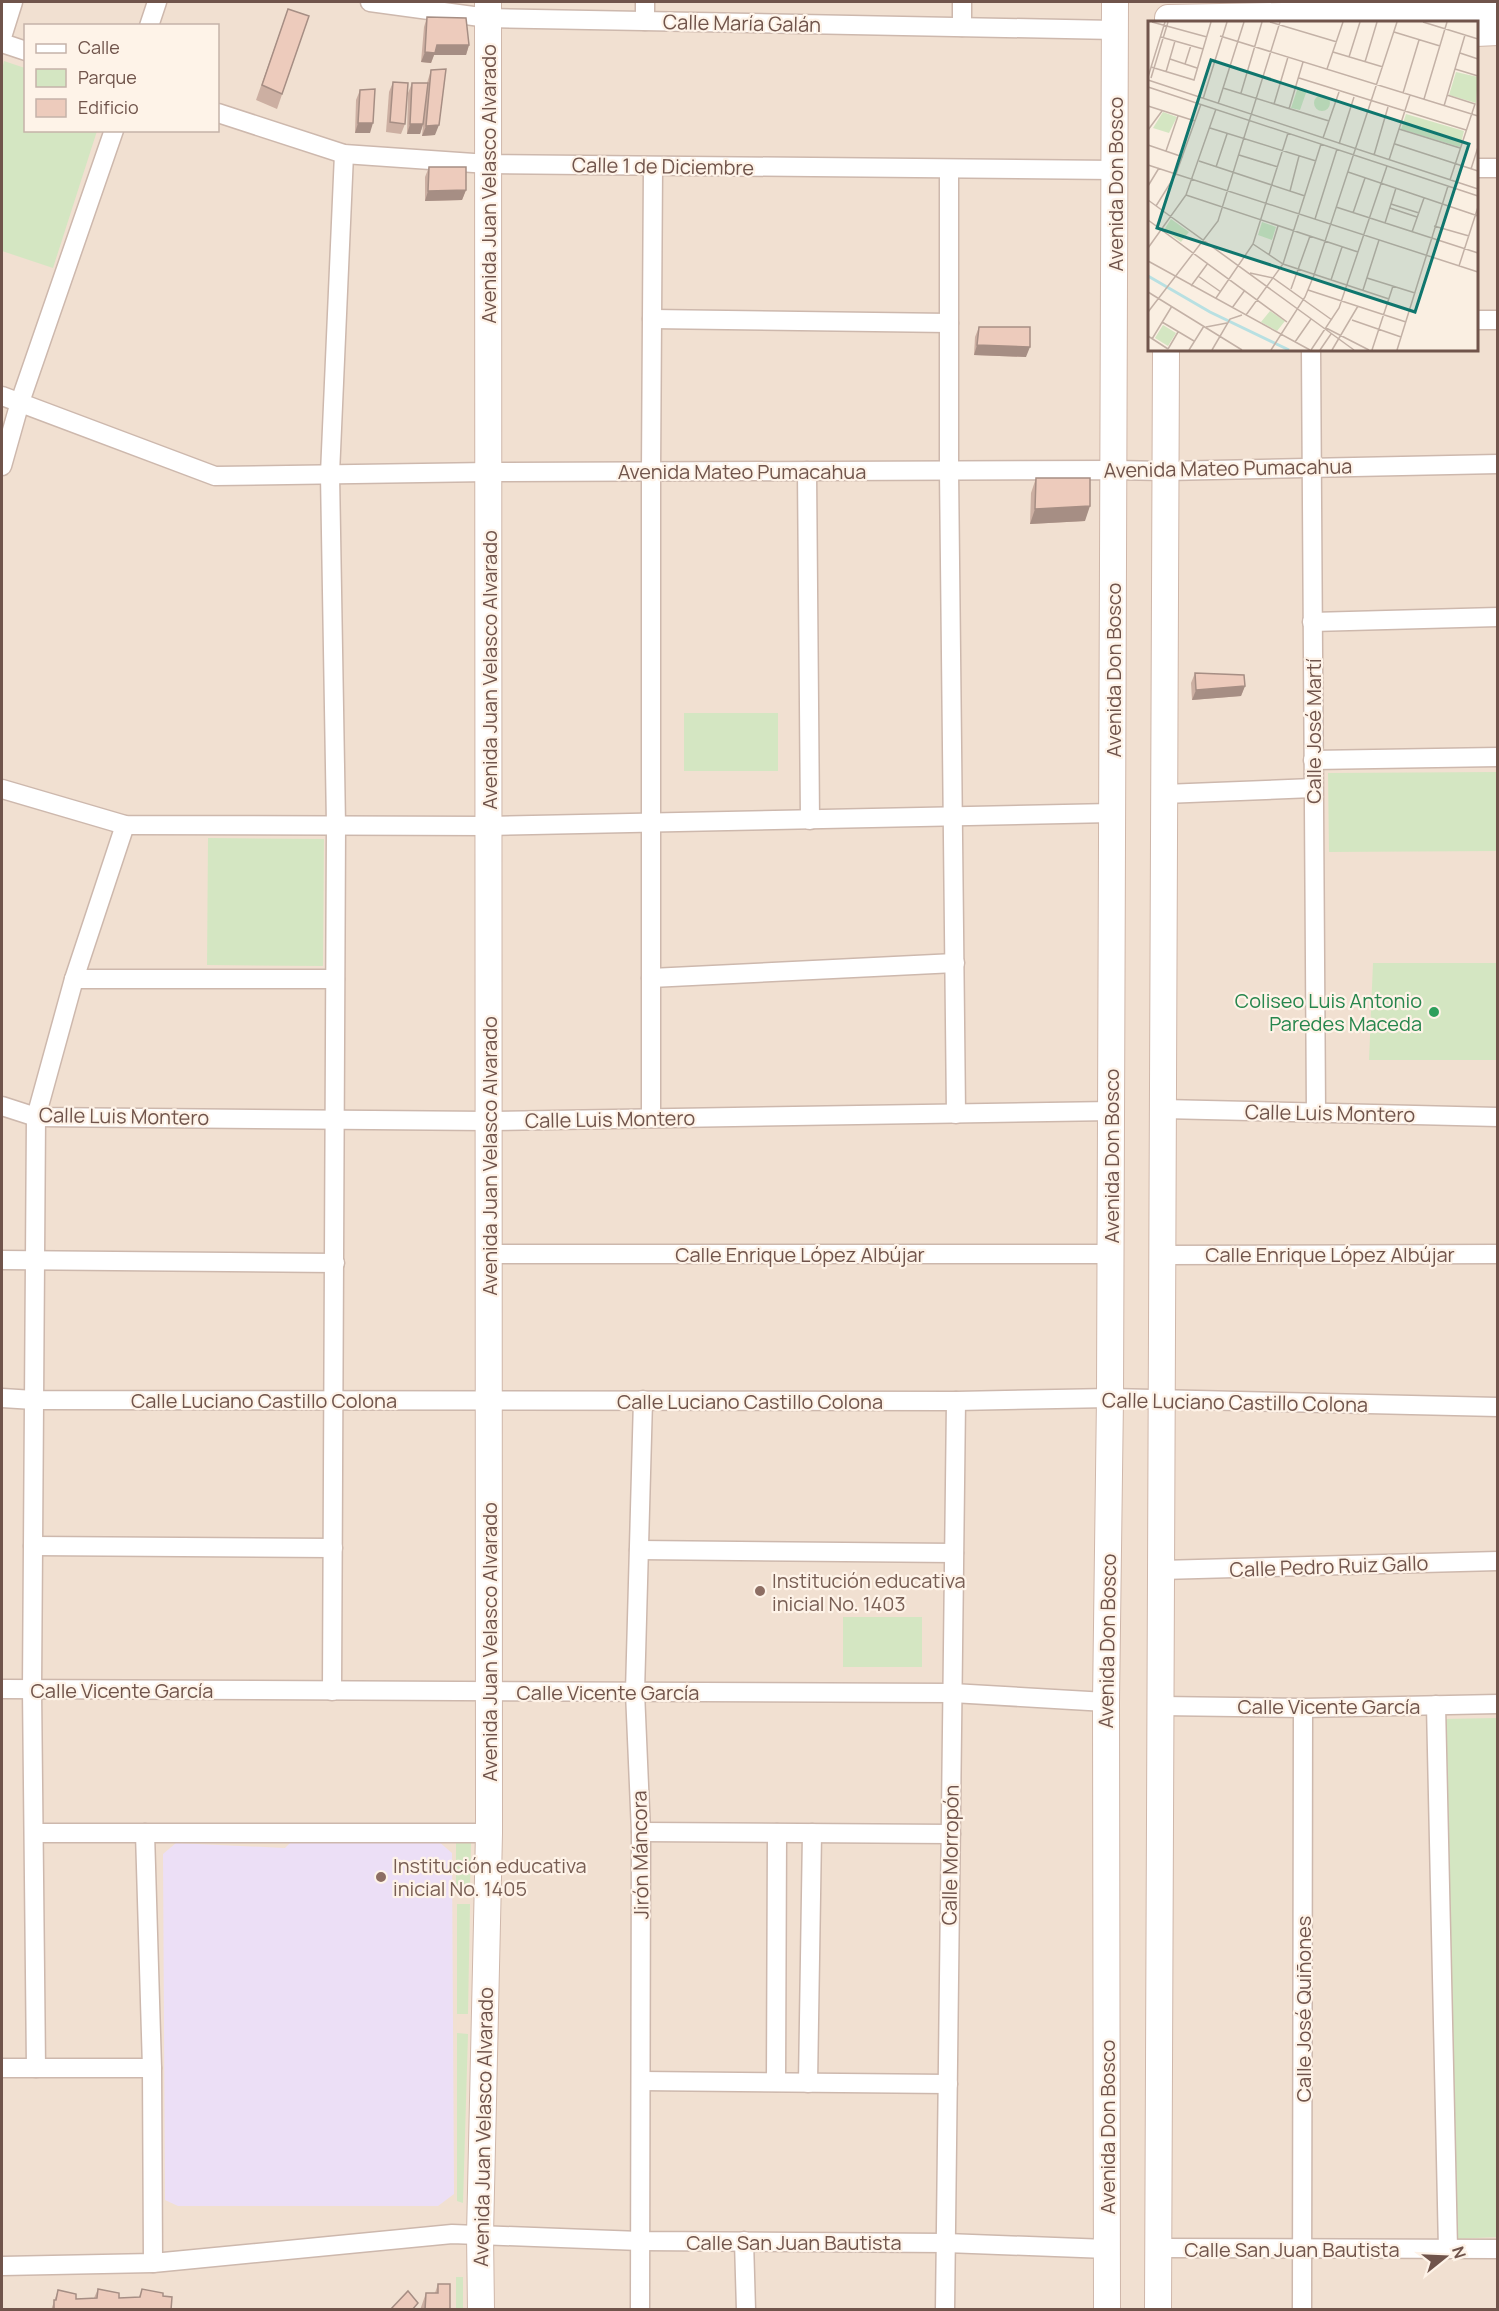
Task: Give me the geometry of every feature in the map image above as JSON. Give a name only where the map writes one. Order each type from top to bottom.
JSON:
[{"type":"street","points":[[2,37],[13,2]]},
{"type":"street","points":[[150,24],[157,2]]},
{"type":"street","name":"Calle María Galán","points":[[370,2],[645,21],[1115,30]]},
{"type":"street","points":[[645,2],[645,21]]},
{"type":"street","points":[[962,2],[962,27]]},
{"type":"street","name":"Avenida Don Bosco","points":[[1107,2310],[1106,1702],[1112,1111],[1115,2]]},
{"type":"street","name":"Avenida Juan Velasco Alvarado","points":[[481,2310],[480,2235],[489,1833],[488,10]]},
{"type":"street","points":[[1168,14],[1497,12]]},
{"type":"street","points":[[1478,33],[1497,32]]},
{"type":"street","points":[[2,43],[24,50]]},
{"type":"street","name":"Calle 1 de Diciembre","points":[[219,113],[344,154],[488,164],[1115,170]]},
{"type":"street","points":[[2,466],[20,402],[113,132]]},
{"type":"street","points":[[333,1691],[336,825],[330,474],[344,154]]},
{"type":"street","points":[[651,1118],[651,471],[654,167]]},
{"type":"street","points":[[1478,168],[1497,168]]},
{"type":"street","points":[[949,169],[949,470],[956,1114]]},
{"type":"street","points":[[652,319],[949,323]]},
{"type":"street","points":[[1478,320],[1497,320]]},
{"type":"street","points":[[1158,2310],[1166,351]]},
{"type":"street","name":"Calle José Martí","points":[[1311,351],[1316,1113]]},
{"type":"street","name":"Avenida Mateo Pumacahua","points":[[2,396],[215,476],[651,471],[1166,471],[1497,464]]},
{"type":"street","points":[[807,471],[810,820]]},
{"type":"street","points":[[1312,622],[1497,617]]},
{"type":"street","points":[[1313,760],[1497,757]]},
{"type":"street","points":[[1164,794],[1314,788]]},
{"type":"street","points":[[2,789],[125,825],[489,826],[1112,813]]},
{"type":"street","points":[[36,2068],[32,1689],[36,1116],[74,979],[125,825]]},
{"type":"street","points":[[651,978],[954,963]]},
{"type":"street","points":[[74,979],[335,979]]},
{"type":"street","name":"Calle Luis Montero","points":[[2,1106],[36,1116],[489,1121],[1112,1111]]},
{"type":"street","name":"Calle Luis Montero","points":[[1163,1110],[1497,1117]]},
{"type":"street","name":"Calle Enrique López Albújar","points":[[489,1254],[1111,1254]]},
{"type":"street","name":"Calle Enrique López Albújar","points":[[1162,1255],[1497,1254]]},
{"type":"street","points":[[2,1260],[335,1263]]},
{"type":"street","name":"Calle Luciano Castillo Colona","points":[[2,1398],[34,1400],[956,1401],[1110,1398],[1497,1407]]},
{"type":"street","name":"Jirón Máncora","points":[[640,2310],[641,1832],[636,1692],[643,1400]]},
{"type":"street","name":"Calle Morropón","points":[[945,2310],[956,1401]]},
{"type":"street","points":[[33,1546],[333,1548]]},
{"type":"street","points":[[639,1550],[954,1553]]},
{"type":"street","name":"Calle Pedro Ruiz Gallo","points":[[1161,1570],[1497,1561]]},
{"type":"street","name":"Calle Vicente García","points":[[2,1689],[952,1693],[1106,1702]]},
{"type":"street","name":"Calle Vicente García","points":[[1161,1706],[1303,1708],[1497,1704]]},
{"type":"street","points":[[1436,1706],[1448,2249]]},
{"type":"street","name":"Calle José Quiñones","points":[[1302,2310],[1303,1708]]},
{"type":"street","points":[[641,1832],[951,1834]]},
{"type":"street","points":[[34,1833],[489,1833]]},
{"type":"street","points":[[145,1833],[152,2068],[153,2263]]},
{"type":"street","points":[[776,2082],[777,1833]]},
{"type":"street","points":[[808,2083],[812,1833]]},
{"type":"street","points":[[2,2068],[152,2068]]},
{"type":"street","points":[[641,2081],[948,2084]]},
{"type":"street","name":"Calle San Juan Bautista","points":[[2,2266],[153,2263],[452,2234],[640,2241],[946,2243],[1107,2249]]},
{"type":"street","points":[[744,2241],[746,2310]]},
{"type":"street","name":"Calle San Juan Bautista","points":[[1158,2248],[1497,2249]]},
{"type":"shaded area","points":[[2,2],[1497,2],[1497,2309],[2,2310]]},
{"type":"shaded area","points":[[293,1840],[438,1841],[452,1853],[454,2194],[438,2206],[178,2206],[165,2200],[163,1854],[176,1843],[285,1848]]},
{"type":"green space","points":[[4,61],[24,68],[24,132],[97,132],[53,268],[2,251],[2,70]]},
{"type":"green space","points":[[684,713],[778,713],[778,771],[684,771]]},
{"type":"green space","points":[[1497,772],[1497,851],[1329,852],[1328,773]]},
{"type":"green space","points":[[208,838],[324,839],[323,966],[207,965]]},
{"type":"green space","name":"Coliseo Luis Antonio Paredes Maceda","points":[[1373,963],[1497,963],[1497,1060],[1369,1060]]},
{"type":"green space","points":[[843,1617],[922,1617],[922,1667],[843,1667]]},
{"type":"green space","points":[[1497,1718],[1497,2237],[1454,2239],[1442,1719]]},
{"type":"green space","points":[[456,1843],[471,1843],[470,1888],[456,1888]]},
{"type":"green space","points":[[457,1904],[470,1904],[468,2014],[457,2014]]},
{"type":"green space","points":[[457,2033],[468,2034],[463,2203],[457,2201]]},
{"type":"green space","points":[[456,2277],[463,2277],[463,2309],[456,2309]]},
{"type":"building","points":[[288,9],[309,16],[282,94],[262,85]]},
{"type":"building","points":[[427,17],[466,18],[469,45],[437,45],[435,53],[425,52]]},
{"type":"building","points":[[446,69],[439,125],[426,126],[431,70]]},
{"type":"building","points":[[393,82],[408,83],[405,124],[390,122]]},
{"type":"building","points":[[412,83],[428,83],[423,124],[410,124]]},
{"type":"building","points":[[375,89],[373,123],[358,123],[360,90]]},
{"type":"building","points":[[429,167],[466,167],[466,190],[428,191]]},
{"type":"building","points":[[979,327],[1030,327],[1030,347],[977,345]]},
{"type":"building","points":[[1036,478],[1090,478],[1090,506],[1035,509]]},
{"type":"building","points":[[1195,673],[1244,675],[1245,686],[1196,690]]},
{"type":"building","points":[[438,2284],[450,2284],[450,2310],[425,2310],[426,2293],[438,2293]]},
{"type":"building","points":[[98,2289],[119,2293],[119,2298],[140,2297],[142,2289],[163,2293],[163,2296],[172,2297],[171,2310],[54,2310],[54,2300],[56,2300],[58,2290],[76,2294],[76,2299],[97,2298]]},
{"type":"building","points":[[408,2291],[418,2303],[412,2310],[390,2310]]},
{"type":"place","name":"Coliseo Luis Antonio Paredes Maceda","points":[[1434,1012]]},
{"type":"place","name":"Institución educativa inicial No. 1403","points":[[760,1591]]},
{"type":"place","name":"Institución educativa inicial No. 1405","points":[[381,1877]]}]
